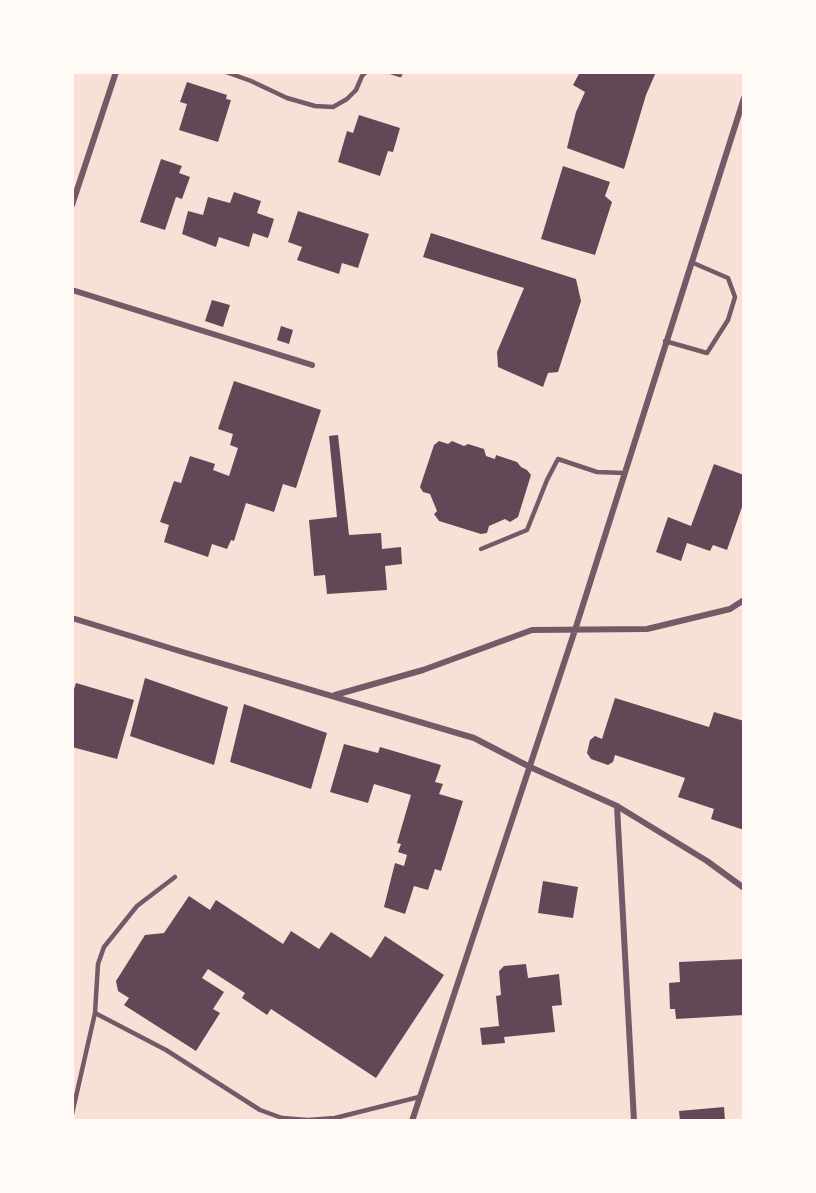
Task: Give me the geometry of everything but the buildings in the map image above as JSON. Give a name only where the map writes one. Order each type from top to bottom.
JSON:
[{"type":"street","points":[[72,205],[116,72]]},
{"type":"street","points":[[412,1121],[418,1097],[575,630],[744,98]]},
{"type":"street","points":[[72,290],[312,365]]},
{"type":"street","points":[[332,696],[423,670],[532,630],[647,630],[730,609],[744,600]]},
{"type":"street","points":[[72,618],[474,738],[530,767],[617,806],[707,861],[744,888]]},
{"type":"street","points":[[617,806],[634,1121]]},
{"type":"lane","points":[[226,72],[287,98],[315,106],[333,106],[347,99],[356,90],[366,72]]},
{"type":"lane","points":[[391,72],[400,75]]},
{"type":"lane","points":[[665,341],[707,353],[728,320],[733,305],[735,297],[728,278],[691,262]]},
{"type":"lane","points":[[481,549],[527,530],[558,459],[597,472],[624,473]]},
{"type":"lane","points":[[72,1114],[95,1013],[98,964],[104,947],[137,906],[175,877]]},
{"type":"lane","points":[[95,1013],[166,1050],[260,1110],[282,1118],[308,1120],[335,1118],[418,1097]]}]
